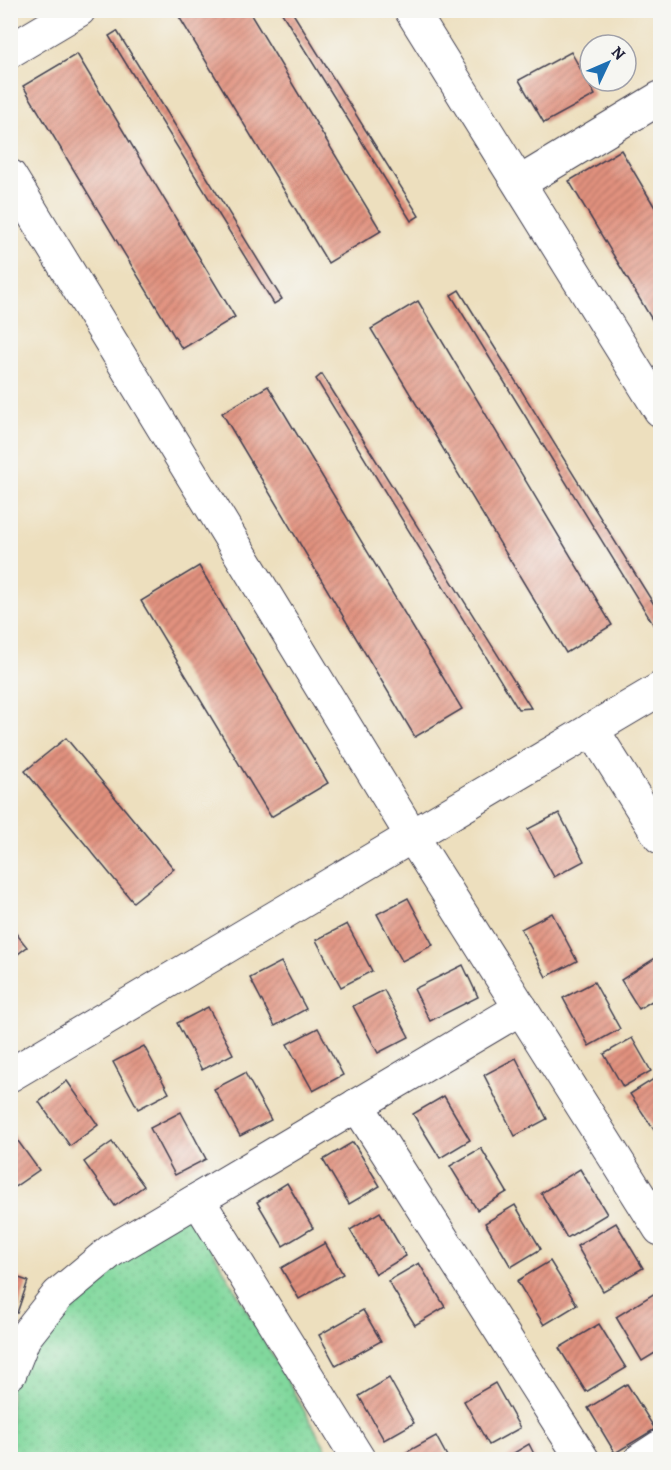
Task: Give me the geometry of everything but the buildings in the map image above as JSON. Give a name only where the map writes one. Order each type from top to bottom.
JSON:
[{"type":"street","points":[[10,51],[79,10]]},
{"type":"street","points":[[411,10],[521,182],[660,410]]},
{"type":"street","points":[[521,182],[660,98]]},
{"type":"street","points":[[10,176],[412,836],[660,1230]]},
{"type":"street","points":[[10,1076],[660,689]]},
{"type":"street","points":[[592,729],[660,837]]},
{"type":"street","points":[[10,1373],[24,1338],[58,1295],[111,1251],[521,1008]]},
{"type":"street","points":[[357,1105],[584,1460]]},
{"type":"street","points":[[198,1200],[359,1460]]},
{"type":"street","points":[[640,1460],[660,1447]]},
{"type":"green space","points":[[187,1206],[332,1459],[11,1460],[11,1386],[53,1300]]}]
